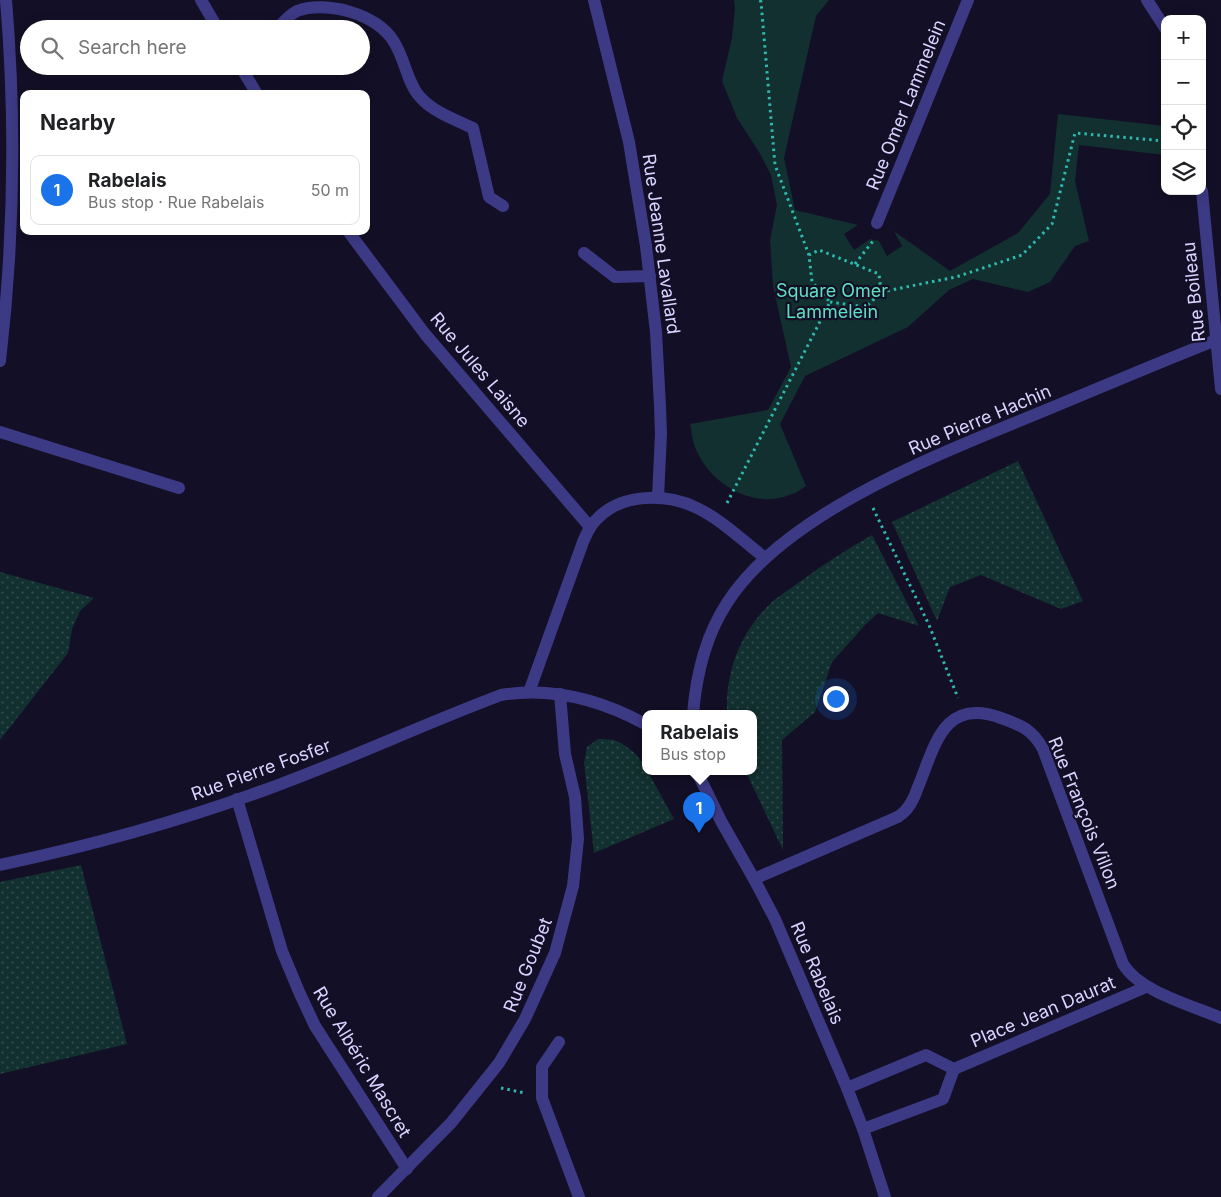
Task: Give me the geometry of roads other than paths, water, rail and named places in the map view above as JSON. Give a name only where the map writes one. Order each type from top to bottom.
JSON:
[{"type":"street","points":[[0,361],[5,311],[12,185],[10,58],[6,0]]},
{"type":"street","points":[[201,0],[213,20]]},
{"type":"street","name":"Rue Jeanne Lavallard","points":[[594,0],[615,79],[642,212],[658,360],[661,434],[658,497]]},
{"type":"street","name":"Rue Omer Lammelein","points":[[877,223],[968,0]]},
{"type":"street","points":[[1147,0],[1161,22]]},
{"type":"street","points":[[286,20],[297,10],[322,4],[340,6],[355,11],[369,20]]},
{"type":"street","points":[[370,20],[382,28],[393,40],[419,97],[428,105],[473,128],[489,197],[503,206]]},
{"type":"street","points":[[246,75],[255,90]]},
{"type":"street","name":"Rue Boileau","points":[[1202,195],[1219,339],[1221,389]]},
{"type":"street","name":"Rue Jules Laisne","points":[[351,235],[430,340],[590,527]]},
{"type":"street","points":[[584,253],[615,277],[650,276]]},
{"type":"street","name":"Rue Pierre Hachin","points":[[694,710],[703,662],[717,620],[726,603],[765,558],[811,523],[865,491],[916,465],[1219,339]]},
{"type":"street","points":[[0,432],[179,488]]},
{"type":"street","points":[[529,692],[590,527],[607,510],[623,502],[658,497],[688,503],[719,522],[765,558]]},
{"type":"street","name":"Rue Pierre Fosfer","points":[[0,864],[54,853],[123,835],[237,800],[284,783],[501,695],[529,692],[560,694],[599,704],[642,723]]},
{"type":"street","name":"Rue Goubet","points":[[378,1197],[451,1123],[484,1084],[514,1040],[546,974],[562,932],[573,886],[578,839],[575,797],[564,749],[560,694]]},
{"type":"street","name":"Rue François Villon","points":[[754,878],[893,819],[903,813],[910,806],[916,794],[940,735],[947,724],[953,719],[965,715],[981,712],[992,714],[1029,730],[1037,738],[1043,749],[1124,964],[1129,972],[1146,987],[1221,1018]]},
{"type":"street","name":"Rue Rabelais","points":[[698,775],[721,821],[775,919],[863,1129],[885,1197]]},
{"type":"street","name":"Rue Albéric Mascret","points":[[237,800],[282,950],[300,994],[316,1026],[406,1169]]},
{"type":"street","name":"Place Jean Daurat","points":[[954,1069],[1146,987]]},
{"type":"street","points":[[559,1042],[542,1067],[542,1098],[579,1197]]},
{"type":"street","points":[[846,1088],[926,1055],[954,1069],[943,1099],[863,1129]]},
{"type":"place","name":"Rabelais","points":[[699,833]]},
{"type":"park label","name":"Square Omer Lammelein","points":[[832,301]]}]
